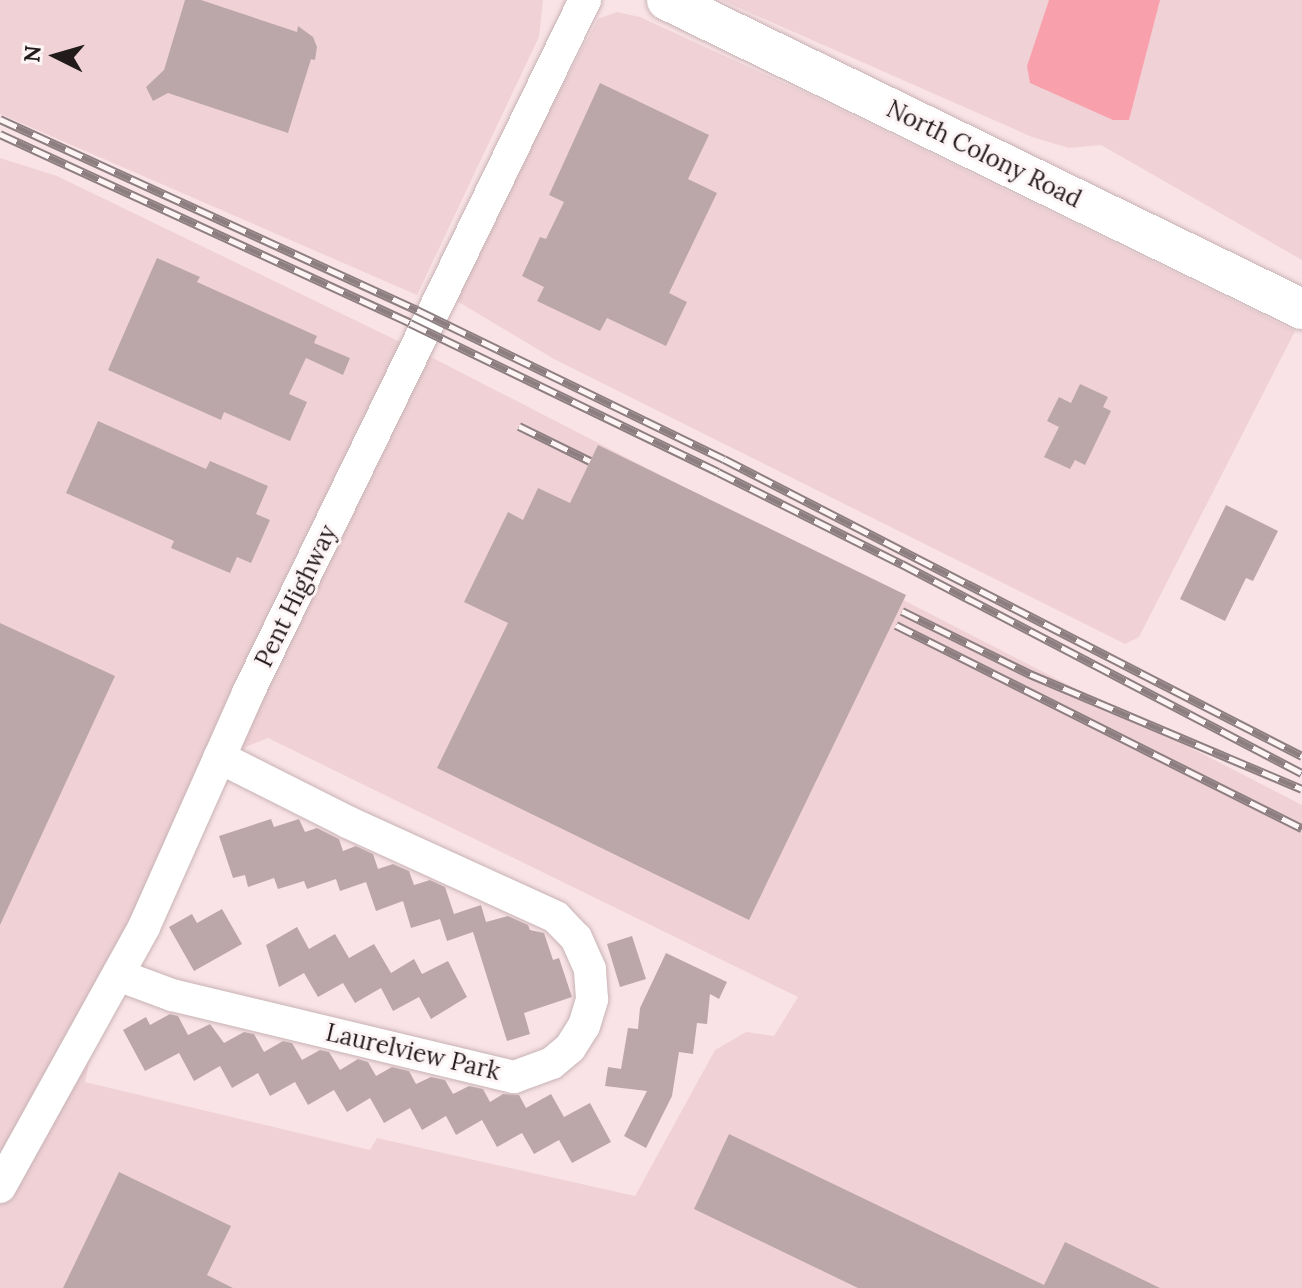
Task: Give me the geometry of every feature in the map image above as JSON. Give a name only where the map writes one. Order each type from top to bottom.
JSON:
[{"type":"main road","name":"North Colony Road","points":[[667,0],[1302,309]]},
{"type":"street","name":"Pent Highway","points":[[0,1187],[144,927],[219,757],[585,0]]},
{"type":"street","name":"Laurelview Park","points":[[118,975],[172,995],[514,1077],[552,1063],[570,1048],[584,1026],[592,999],[590,969],[576,938],[556,917],[348,822],[219,757]]},
{"type":"shaded area","points":[[0,0],[543,0],[539,37],[417,295],[0,114]]},
{"type":"shaded area","points":[[721,0],[1302,0],[1302,260],[1101,145],[1069,148],[1032,137]]},
{"type":"shaded area","points":[[1049,0],[1160,0],[1129,120],[1113,120],[1030,83],[1027,66]]},
{"type":"shaded area","points":[[617,12],[640,17],[810,95],[1295,331],[1139,637],[1125,644],[554,359],[450,297],[598,19]]},
{"type":"shaded area","points":[[0,158],[57,176],[431,357],[1302,805],[1302,1288],[0,1288]],"holes":[[[268,738],[798,997],[774,1036],[746,1032],[715,1050],[635,1196],[377,1138],[370,1150],[85,1082],[92,1049],[238,750]]]},
{"type":"building","points":[[185,0],[201,0],[297,32],[298,26],[313,37],[317,47],[315,60],[311,59],[288,133],[168,93],[153,101],[146,87],[164,70]]},
{"type":"building","points":[[600,83],[709,135],[688,179],[717,193],[669,293],[687,302],[666,346],[607,318],[600,331],[537,301],[544,287],[522,276],[540,237],[546,239],[564,202],[549,195]]},
{"type":"building","points":[[157,258],[200,277],[197,282],[317,336],[314,343],[350,358],[343,375],[306,358],[289,394],[307,402],[290,441],[224,412],[221,420],[108,370]]},
{"type":"building","points":[[1080,384],[1108,397],[1103,407],[1111,411],[1085,465],[1075,460],[1070,469],[1044,457],[1059,427],[1047,421],[1059,397],[1071,403]]},
{"type":"building","points":[[98,421],[206,469],[210,461],[268,486],[256,514],[270,520],[251,563],[237,557],[230,573],[171,548],[174,541],[66,493]]},
{"type":"building","points":[[598,445],[906,595],[749,920],[437,768],[508,623],[464,602],[508,512],[523,520],[538,488],[570,503]]},
{"type":"building","points":[[1226,505],[1278,531],[1253,581],[1246,578],[1225,621],[1180,599]]},
{"type":"building","points":[[0,623],[115,676],[0,925]]},
{"type":"building","points":[[271,819],[274,827],[299,819],[305,832],[317,828],[339,839],[343,851],[356,846],[373,854],[378,869],[393,864],[409,871],[414,885],[430,880],[445,887],[454,914],[481,905],[486,922],[508,916],[528,925],[530,930],[544,933],[553,960],[559,958],[572,997],[524,1013],[530,1034],[507,1041],[473,932],[447,941],[440,919],[411,928],[403,901],[376,911],[366,882],[340,891],[336,879],[307,889],[304,881],[278,889],[274,878],[248,887],[245,875],[233,878],[219,836]]},
{"type":"building","points":[[222,909],[242,944],[194,971],[169,927],[192,914],[197,923]]},
{"type":"building","points":[[297,927],[309,949],[335,934],[349,958],[374,944],[391,973],[414,959],[422,974],[448,961],[467,997],[431,1019],[419,997],[393,1011],[381,988],[355,1003],[343,983],[318,997],[304,973],[279,987],[266,945]]},
{"type":"building","points":[[632,936],[646,979],[620,987],[607,944]]},
{"type":"building","points":[[666,953],[727,982],[719,999],[710,994],[707,1024],[697,1023],[693,1054],[679,1052],[672,1096],[646,1148],[624,1136],[647,1091],[605,1086],[608,1067],[621,1069],[628,1028],[638,1029],[640,1008]]},
{"type":"building","points":[[170,1014],[178,1016],[188,1035],[210,1024],[224,1043],[244,1032],[254,1034],[264,1052],[283,1041],[292,1043],[302,1060],[320,1050],[329,1052],[340,1070],[358,1059],[368,1062],[376,1076],[392,1067],[409,1071],[416,1084],[431,1077],[445,1080],[453,1094],[469,1086],[483,1089],[490,1102],[503,1094],[519,1095],[526,1108],[551,1094],[564,1117],[590,1103],[611,1142],[572,1163],[559,1140],[534,1154],[522,1133],[497,1147],[482,1120],[456,1135],[446,1116],[422,1130],[410,1108],[384,1123],[370,1098],[347,1112],[334,1090],[308,1105],[295,1082],[270,1096],[258,1073],[232,1088],[220,1066],[194,1081],[179,1053],[145,1071],[123,1030],[146,1017],[150,1025]]},
{"type":"building","points":[[729,1134],[1044,1285],[1065,1242],[1160,1288],[858,1288],[694,1209]]},
{"type":"building","points":[[119,1172],[231,1226],[207,1275],[233,1288],[63,1288]]},
{"type":"railway","points":[[0,119],[417,310],[724,459],[1302,756]]},
{"type":"railway","points":[[0,134],[410,323],[718,472],[902,564],[1302,773]]},
{"type":"railway","points":[[519,426],[590,461]]},
{"type":"railway","points":[[902,611],[1030,674],[1302,789]]},
{"type":"railway","points":[[896,625],[1302,828]]}]
